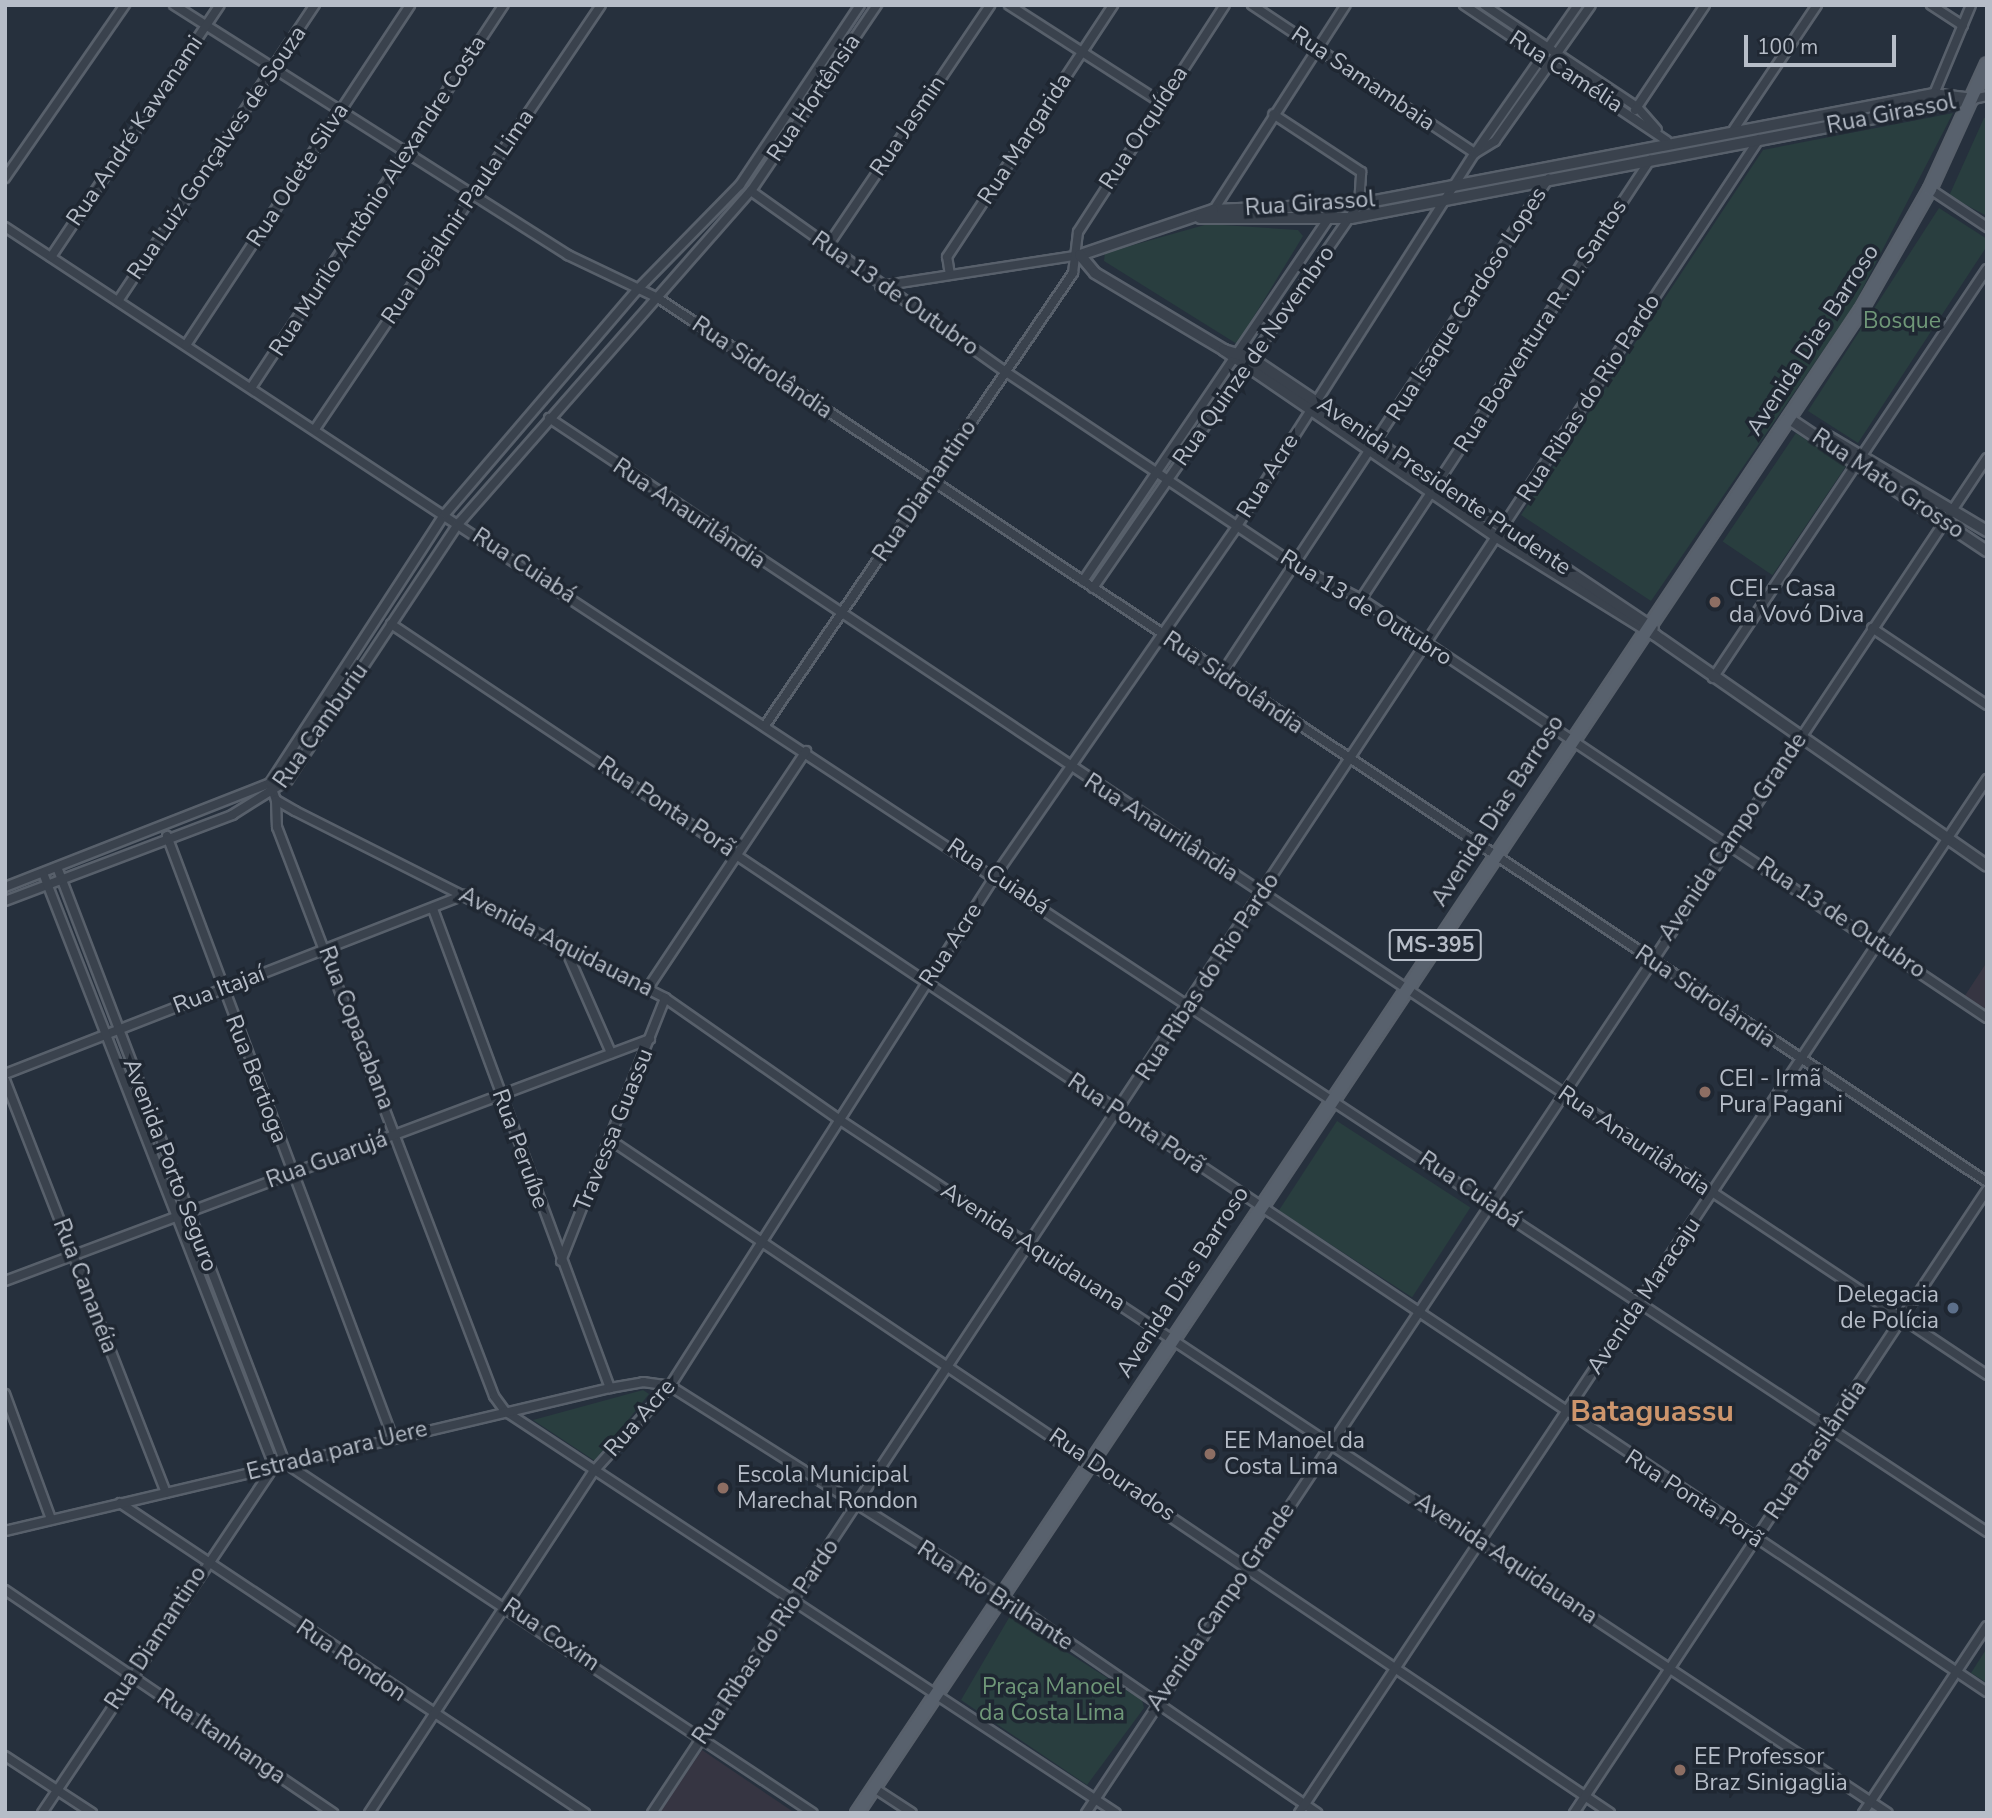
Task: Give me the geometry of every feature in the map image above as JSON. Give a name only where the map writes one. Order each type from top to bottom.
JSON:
[{"type":"main road","name":"Avenida Dias Barroso","points":[[857,1813],[1258,1205],[1406,990],[1570,737],[1649,630],[1790,415],[1930,189],[1987,64]]},
{"type":"street","points":[[5,178],[125,5]]},
{"type":"street","name":"Rua Sidrolândia","points":[[174,5],[272,71],[341,111],[472,197],[637,290],[658,298],[1350,761],[1494,853],[1651,961],[1987,1182]]},
{"type":"street","name":"Rua André Kawanami","points":[[51,257],[220,5]]},
{"type":"street","name":"Rua Luiz Gonçalves de Souza","points":[[118,301],[315,5]]},
{"type":"street","name":"Rua Odete Silva","points":[[186,345],[410,5]]},
{"type":"street","name":"Rua Murilo Antônio Alexandre Costa","points":[[251,388],[504,5]]},
{"type":"street","name":"Rua Dejalmir Paula Lima","points":[[315,429],[601,5]]},
{"type":"street","name":"Rua Camburiu","points":[[5,887],[164,827],[270,783],[445,514],[637,290],[740,186],[860,5]]},
{"type":"street","name":"Rua Hortênsia","points":[[658,298],[751,191],[877,5]]},
{"type":"street","name":"Rua Jasmin","points":[[827,247],[990,5]]},
{"type":"street","points":[[1009,5],[1160,102]]},
{"type":"street","name":"Rua Margarida","points":[[950,275],[947,257],[1113,5]]},
{"type":"street","name":"Rua Orquídea","points":[[1080,255],[1078,232],[1225,5]]},
{"type":"street","name":"Rua Samambaia","points":[[1252,5],[1475,153]]},
{"type":"street","points":[[1213,215],[1273,114],[1346,5]]},
{"type":"street","points":[[1484,5],[1545,53],[1637,107],[1667,141],[1670,154]]},
{"type":"street","name":"Rua Acre","points":[[369,1813],[593,1472],[670,1386],[765,1242],[995,876],[1160,633],[1237,526],[1459,182],[1475,153],[1578,5]]},
{"type":"street","points":[[1475,153],[1495,141],[1591,5]]},
{"type":"street","points":[[1631,115],[1705,5]]},
{"type":"street","points":[[1734,129],[1817,5]]},
{"type":"street","points":[[1931,5],[1963,26]]},
{"type":"street","points":[[1934,94],[1971,5]]},
{"type":"street","name":"Rua Camélia","points":[[1466,6],[1545,53]]},
{"type":"street","name":"Rua Camélia","points":[[1555,59],[1667,141]]},
{"type":"street","name":"Rua Girassol","points":[[880,286],[1080,255],[1213,215],[1359,204],[1667,141],[1934,94],[1973,99]]},
{"type":"street","points":[[1973,99],[1987,96]]},
{"type":"street","name":"Rua Girassol","points":[[1213,215],[1351,218],[1549,177],[1973,99]]},
{"type":"street","points":[[1273,114],[1361,172],[1359,204]]},
{"type":"street","name":"Rua Ribas do Rio Pardo","points":[[653,1813],[1119,1113],[1759,139]]},
{"type":"street","name":"Rua Boaventura R. D. Santos","points":[[1361,599],[1651,158]]},
{"type":"street","name":"Rua Isaque Cardoso Lopes","points":[[1221,675],[1371,453],[1549,177]]},
{"type":"street","points":[[1930,189],[1987,227]]},
{"type":"street","name":"Rua 13 de Outubro","points":[[751,191],[880,286],[1167,480],[1295,565],[1361,599],[1987,1018]]},
{"type":"street","name":"Rua Quinze de Novembro","points":[[1093,588],[1167,480],[1239,365],[1241,351],[1338,204]]},
{"type":"street","name":"Rua Quinze de Novembro","points":[[1083,581],[1158,473],[1239,365],[1251,358],[1359,204]]},
{"type":"street","name":"Rua Cuiabá","points":[[5,227],[766,724],[1987,1532]]},
{"type":"street","name":"Avenida Presidente Prudente","points":[[1080,255],[1095,273],[1224,350],[1239,365],[1497,537],[1649,630]]},
{"type":"street","name":"Rua Diamantino","points":[[766,724],[1006,372],[1080,255]]},
{"type":"street","points":[[1713,678],[1987,269]]},
{"type":"street","name":"Rua Camburiu","points":[[5,901],[275,797],[458,523],[658,298]]},
{"type":"street","name":"Avenida Presidente Prudente","points":[[1224,350],[1241,351],[1505,527],[1798,739],[1987,866]]},
{"type":"street","name":"Rua Mato Grosso","points":[[1790,415],[1987,551]]},
{"type":"street","name":"Rua Anaurilândia","points":[[549,418],[840,616],[1987,1375]]},
{"type":"street","name":"Avenida Campo Grande","points":[[1086,1813],[1247,1567],[1987,458]]},
{"type":"street","name":"Rua Mato Grosso","points":[[1858,460],[1954,509],[1987,531]]},
{"type":"street","name":"Rua Ponta Porã","points":[[391,624],[1565,1414],[1987,1692]]},
{"type":"street","points":[[1872,628],[1987,705]]},
{"type":"street","points":[[322,703],[334,710]]},
{"type":"street","points":[[649,988],[735,854],[806,751]]},
{"type":"street","name":"Avenida Maracaju","points":[[1299,1813],[1987,779]]},
{"type":"street","points":[[270,783],[275,797]]},
{"type":"street","name":"Avenida Aquidauana","points":[[275,797],[665,998],[840,1120],[1172,1337],[1888,1813]]},
{"type":"street","name":"Rua Copacabana","points":[[275,797],[277,827],[397,1134],[494,1396],[505,1411]]},
{"type":"street","name":"Rua Bertioga","points":[[164,827],[221,989],[392,1436]]},
{"type":"street","name":"Avenida Porto Seguro","points":[[57,867],[285,1463]]},
{"type":"street","name":"Avenida Porto Seguro","points":[[43,873],[103,1033],[274,1466]]},
{"type":"street","name":"Rua Itajaí","points":[[5,1074],[103,1033],[465,895]]},
{"type":"street","name":"Rua Peruíbe","points":[[433,909],[610,1388]]},
{"type":"street","points":[[565,948],[611,1053]]},
{"type":"street","name":"Travessa Guassu","points":[[561,1261],[612,1141],[665,998]]},
{"type":"street","name":"Rua Guarujá","points":[[5,1281],[650,1039]]},
{"type":"street","name":"Rua Cananéia","points":[[5,1080],[166,1493]]},
{"type":"street","name":"Rua Dourados","points":[[612,1141],[950,1364],[1610,1813]]},
{"type":"street","name":"Rua Brasilândia","points":[[1574,1813],[1987,1190]]},
{"type":"street","name":"Estrada para Uere","points":[[5,1531],[392,1436],[610,1388],[643,1382],[670,1386]]},
{"type":"street","name":"Rua Rio Brilhante","points":[[670,1386],[855,1508],[1000,1595],[1317,1813]]},
{"type":"street","points":[[5,1394],[51,1519]]},
{"type":"street","points":[[505,1411],[593,1472],[794,1598],[1116,1813]]},
{"type":"street","name":"Rua Coxim","points":[[285,1463],[506,1605],[813,1813]]},
{"type":"street","name":"Rua Diamantino","points":[[42,1813],[130,1676],[274,1466]]},
{"type":"street","name":"Rua Rondon","points":[[120,1503],[205,1564],[433,1716],[585,1813]]},
{"type":"street","name":"Rua Itanhanga","points":[[5,1590],[332,1813]]},
{"type":"street","points":[[1863,1813],[1987,1626]]},
{"type":"street","points":[[5,1756],[92,1813]]},
{"type":"street","points":[[874,1788],[912,1813]]},
{"type":"shaded area","points":[[1987,962],[1987,1012],[1964,997]]},
{"type":"shaded area","points":[[702,1750],[795,1813],[659,1813]]},
{"type":"green space","points":[[1953,113],[1853,307],[1651,601],[1521,515],[1763,150]]},
{"type":"green space","points":[[1984,118],[1987,118],[1987,216],[1949,196]]},
{"type":"green space","name":"Bosque","points":[[1939,208],[1987,239],[1987,246],[1858,443],[1808,411]]},
{"type":"green space","points":[[1208,224],[1298,230],[1303,236],[1237,344],[1104,261],[1105,253]]},
{"type":"green space","points":[[1796,433],[1846,467],[1772,575],[1723,542]]},
{"type":"green space","points":[[1337,1121],[1470,1208],[1412,1297],[1279,1211]]},
{"type":"green space","points":[[643,1390],[649,1394],[595,1461],[533,1420]]},
{"type":"green space","name":"Praça Manoel da Costa Lima","points":[[1010,1616],[1142,1700],[1144,1708],[1087,1785],[961,1700]]},
{"type":"green space","points":[[1987,1648],[1987,1683],[1971,1673]]},
{"type":"place","name":"CEI - Casa da Vovó Diva","points":[[1715,602]]},
{"type":"place","name":"CEI - Irmã Pura Pagani","points":[[1705,1092]]},
{"type":"place","name":"Delegacia de Polícia","points":[[1953,1308]]},
{"type":"place","name":"EE Manoel da Costa Lima","points":[[1210,1454]]},
{"type":"place","name":"Escola Municipal Marechal Rondon","points":[[723,1488]]},
{"type":"place","name":"EE Professor Braz Sinigaglia","points":[[1680,1770]]},
{"type":"district","name":"Bataguassu","points":[[1652,1412]]}]
